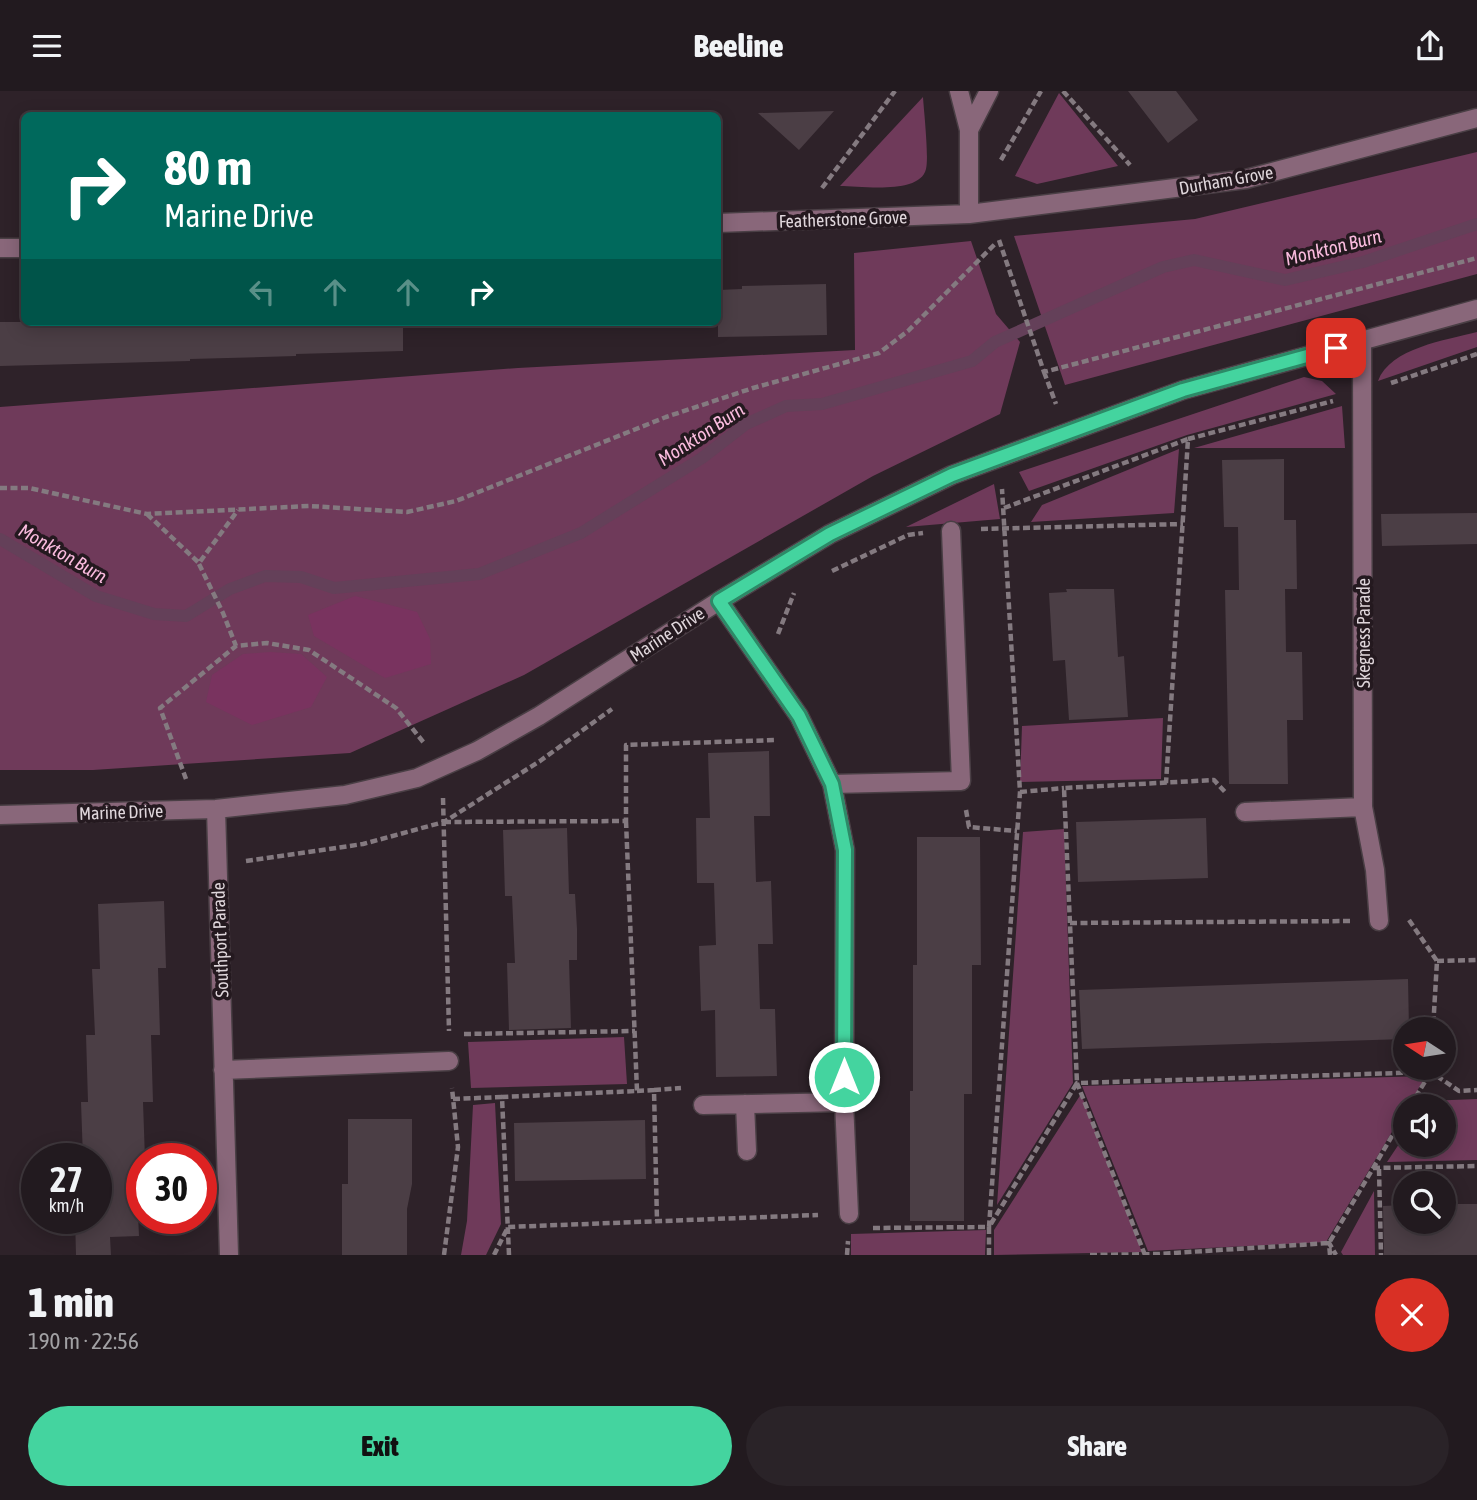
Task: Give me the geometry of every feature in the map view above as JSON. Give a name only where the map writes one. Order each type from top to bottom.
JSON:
[{"type":"street","points":[[959,91],[969,130],[969,214]]},
{"type":"street","points":[[969,130],[989,91]]},
{"type":"street","name":"Durham Grove","points":[[969,214],[1246,180],[1477,118]]},
{"type":"street","name":"Featherstone Grove","points":[[721,223],[969,214]]},
{"type":"street","points":[[0,249],[21,248]]},
{"type":"street","name":"Marine Drive","points":[[0,815],[216,809],[345,795],[417,778],[477,751],[540,716],[719,601],[830,534],[952,475],[1183,390],[1477,309]]},
{"type":"street","name":"Skegness Parade","points":[[1362,341],[1363,807],[1375,870],[1379,921]]},
{"type":"street","points":[[832,784],[961,781],[951,531]]},
{"type":"street","points":[[719,601],[799,716],[832,784],[845,850],[844,1103],[849,1214]]},
{"type":"street","points":[[1245,812],[1363,807]]},
{"type":"street","name":"Southport Parade","points":[[216,809],[229,1255]]},
{"type":"street","points":[[223,1070],[449,1061]]},
{"type":"street","points":[[703,1105],[844,1103]]},
{"type":"street","points":[[745,1104],[747,1151]]},
{"type":"path","points":[[797,221],[895,91]]},
{"type":"path","points":[[995,170],[1041,91]]},
{"type":"path","points":[[1063,91],[1155,191]]},
{"type":"path","points":[[988,212],[1044,372],[1477,258]]},
{"type":"path","points":[[0,488],[29,488],[147,514],[309,506],[407,512],[456,501],[666,417],[753,388],[879,353],[908,331],[999,239]]},
{"type":"path","points":[[1004,507],[1188,439],[1166,783]]},
{"type":"path","points":[[989,1255],[1020,792],[1004,507],[996,459]]},
{"type":"path","points":[[199,563],[238,510]]},
{"type":"path","points":[[147,514],[199,563],[236,646]]},
{"type":"path","points":[[820,577],[908,535],[1005,527],[1183,524]]},
{"type":"path","points":[[765,667],[795,589],[783,595]]},
{"type":"path","points":[[198,810],[160,708],[236,646],[267,643],[309,650],[397,708],[442,767],[449,1034],[635,1031]]},
{"type":"path","points":[[444,822],[541,761],[615,706]]},
{"type":"path","points":[[637,1091],[626,821],[626,744],[809,739]]},
{"type":"path","points":[[961,781],[969,827],[1017,831]]},
{"type":"path","points":[[1020,792],[1214,781],[1245,812]]},
{"type":"path","points":[[1064,788],[1077,1083],[1145,1255]]},
{"type":"path","points":[[218,865],[363,844],[444,822],[626,821]]},
{"type":"path","points":[[1070,923],[1409,919],[1437,961],[1434,1017]]},
{"type":"path","points":[[1437,961],[1477,960]]},
{"type":"path","points":[[444,1255],[458,1147],[449,1061]]},
{"type":"path","points":[[1077,1083],[1393,1071]]},
{"type":"path","points":[[1444,1080],[1459,1091],[1477,1090]]},
{"type":"path","points":[[989,1227],[1077,1083]]},
{"type":"path","points":[[453,1099],[654,1090],[657,1221]]},
{"type":"path","points":[[502,1097],[509,1255]]},
{"type":"path","points":[[1330,1255],[1329,1243],[1393,1137]]},
{"type":"path","points":[[1376,1168],[1477,1165]]},
{"type":"path","points":[[1376,1168],[1381,1255]]},
{"type":"path","points":[[508,1227],[849,1214]]},
{"type":"path","points":[[495,1255],[508,1227]]},
{"type":"path","points":[[861,1228],[989,1227]]},
{"type":"path","points":[[1090,1255],[1145,1255],[1329,1243]]},
{"type":"path","points":[[1329,1243],[1336,1255]]},
{"type":"shaded area","points":[[1059,93],[1118,166],[1037,184],[1015,176]]},
{"type":"shaded area","points":[[923,97],[927,155],[926,169],[921,177],[902,186],[840,186]]},
{"type":"shaded area","points":[[1477,152],[1477,274],[1065,385],[1014,236],[1195,219]]},
{"type":"shaded area","points":[[971,241],[996,314],[1020,342],[1000,414],[873,476],[524,675],[350,753],[93,770],[0,770],[0,407],[518,368],[855,350],[854,253]]},
{"type":"shaded area","points":[[1477,332],[1477,347],[1378,381],[1384,370],[1406,353],[1435,342]]},
{"type":"shaded area","points":[[1304,377],[1322,381],[1336,394],[1187,435],[1029,491],[1019,472]]},
{"type":"shaded area","points":[[1342,406],[1345,448],[1194,448]]},
{"type":"shaded area","points":[[1179,449],[1174,513],[1031,522],[1042,505]]},
{"type":"shaded area","points":[[994,484],[1000,519],[906,527]]},
{"type":"shaded area","points":[[355,596],[417,612],[430,639],[431,664],[385,678],[314,636],[308,615]]},
{"type":"shaded area","points":[[243,654],[301,654],[327,677],[311,707],[252,725],[206,702],[212,675]]},
{"type":"shaded area","points":[[1163,718],[1161,779],[1020,782],[1022,726]]},
{"type":"shaded area","points":[[1064,829],[1073,1083],[997,1205],[1023,832]]},
{"type":"shaded area","points":[[624,1037],[627,1084],[471,1088],[468,1042]]},
{"type":"shaded area","points":[[1393,1077],[1393,1080],[1424,1080],[1415,1094],[1393,1094],[1393,1130],[1326,1242],[1148,1251],[1082,1086]]},
{"type":"shaded area","points":[[1081,1094],[1142,1252],[994,1255],[994,1230]]},
{"type":"shaded area","points":[[1477,1099],[1477,1160],[1387,1162],[1393,1153],[1393,1157],[1456,1157],[1456,1100]]},
{"type":"shaded area","points":[[495,1103],[501,1224],[486,1255],[461,1255],[467,1221],[473,1105]]},
{"type":"shaded area","points":[[1374,1191],[1375,1255],[1343,1255],[1341,1252]]},
{"type":"shaded area","points":[[986,1230],[985,1255],[851,1255],[851,1234]]},
{"type":"building","points":[[1128,91],[1176,91],[1198,120],[1168,143]]},
{"type":"building","points":[[834,111],[799,150],[758,113]]},
{"type":"building","points":[[826,284],[827,335],[718,337],[718,326],[721,326],[721,290],[742,289],[742,286]]},
{"type":"building","points":[[0,322],[21,322],[21,326],[403,326],[403,351],[0,366]]},
{"type":"building","points":[[1284,459],[1284,520],[1296,520],[1297,589],[1285,589],[1286,652],[1302,652],[1303,720],[1287,720],[1288,784],[1229,784],[1225,590],[1239,590],[1238,527],[1224,527],[1222,460]]},
{"type":"building","points":[[1477,513],[1477,544],[1382,546],[1381,514]]},
{"type":"building","points":[[1066,589],[1114,589],[1118,657],[1124,656],[1128,717],[1069,720],[1065,660],[1053,661],[1049,593],[1067,592]]},
{"type":"building","points":[[769,751],[770,816],[754,816],[756,882],[771,881],[773,944],[758,944],[759,977],[760,1009],[775,1009],[777,1076],[716,1077],[715,1010],[701,1011],[699,946],[716,945],[714,883],[697,883],[696,818],[710,818],[708,753]]},
{"type":"building","points":[[1206,818],[1208,878],[1078,882],[1076,822]]},
{"type":"building","points":[[567,828],[569,894],[575,894],[577,929],[577,960],[569,960],[571,1028],[509,1030],[507,963],[515,963],[512,896],[505,896],[503,830]]},
{"type":"building","points":[[917,837],[980,837],[981,965],[972,965],[972,1094],[964,1094],[964,1221],[910,1221],[910,1091],[913,1091],[913,965],[917,965]]},
{"type":"building","points":[[164,901],[166,968],[158,968],[160,1035],[151,1035],[153,1102],[143,1102],[144,1143],[126,1143],[126,1234],[139,1236],[110,1237],[111,1255],[76,1255],[75,1234],[112,1234],[112,1143],[82,1143],[81,1102],[88,1102],[86,1035],[95,1035],[92,969],[100,969],[98,904]]},
{"type":"building","points":[[1408,979],[1409,1017],[1393,1017],[1393,1039],[1082,1049],[1079,990]]},
{"type":"building","points":[[348,1119],[412,1119],[412,1184],[407,1209],[407,1255],[342,1255],[342,1184],[348,1184]]},
{"type":"building","points":[[645,1120],[646,1179],[515,1181],[514,1123]]},
{"type":"building","points":[[1456,1204],[1477,1204],[1477,1255],[1384,1255],[1383,1206],[1393,1206],[1393,1234],[1456,1234]]},
{"type":"waterway","name":"Monkton Burn","points":[[0,539],[96,596],[154,614],[186,616],[230,589],[265,576],[301,577],[334,588],[479,574],[581,533],[702,458],[746,424],[786,406],[822,404],[972,361],[995,342],[1163,267],[1194,260],[1285,280],[1363,262],[1477,224]]},
{"type":"route","points":[[844,1077],[845,850],[832,784],[799,716],[719,601],[830,534],[952,475],[1183,390],[1336,348]]}]
